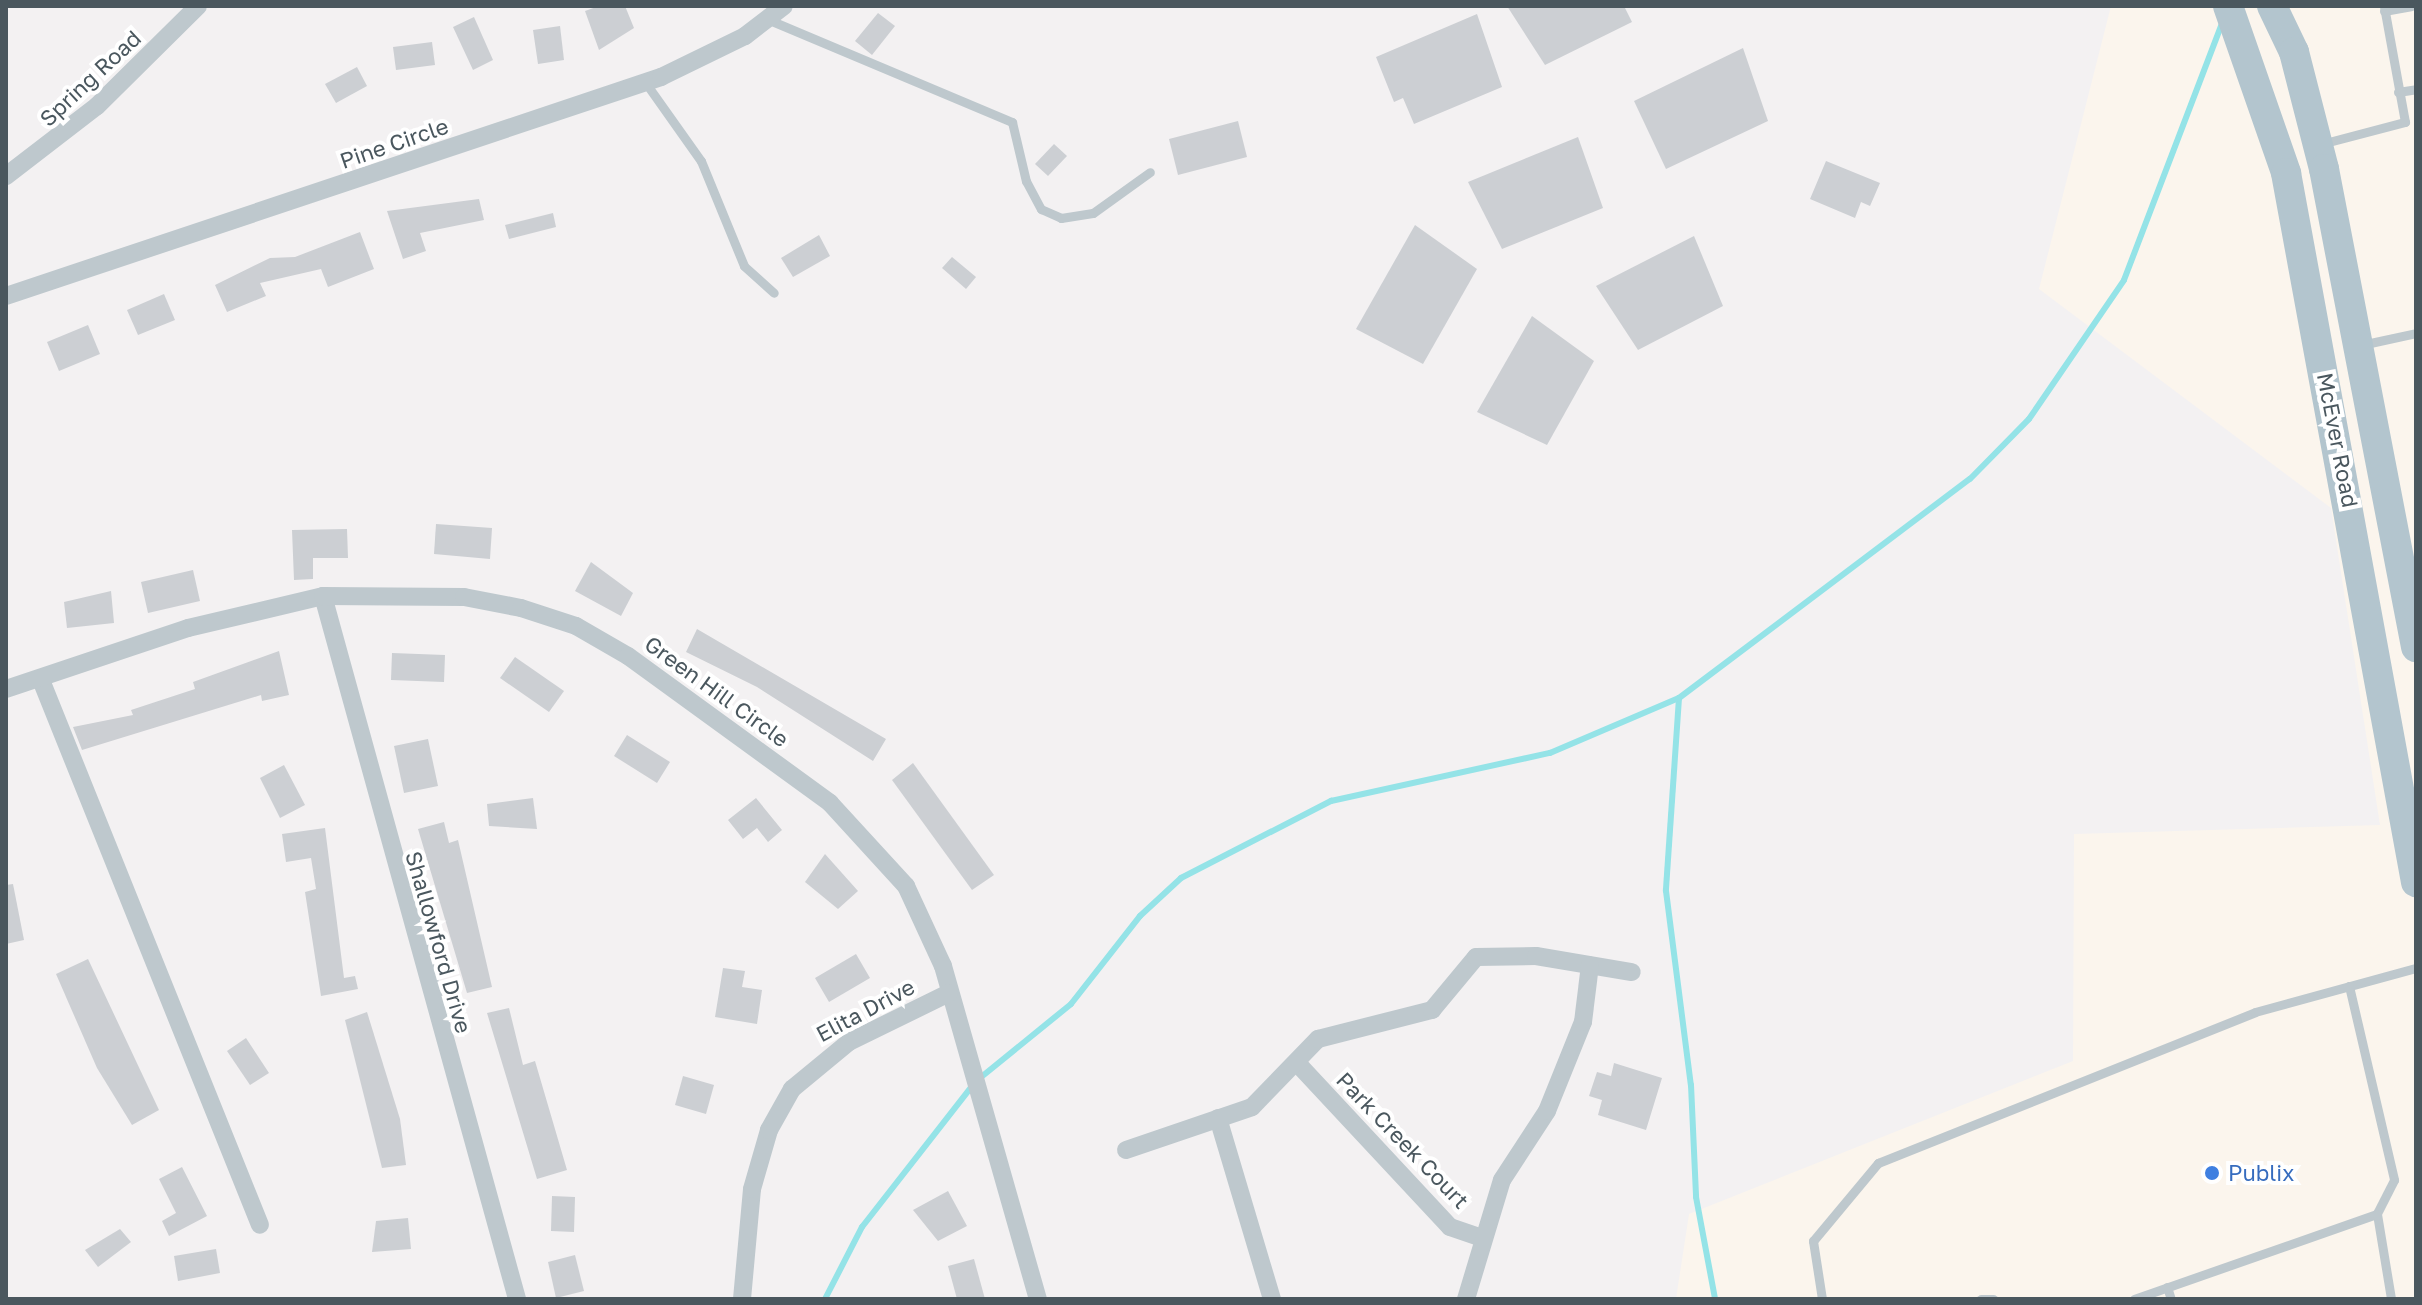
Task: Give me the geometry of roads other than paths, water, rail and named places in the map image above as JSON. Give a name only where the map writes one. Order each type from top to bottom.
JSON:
[{"type":"main road","name":"McEver Road","points":[[2228,6],[2254,64],[2286,173],[2416,882]]},
{"type":"main road","name":"McEver Road","points":[[2272,6],[2294,52],[2318,145],[2416,647]]},
{"type":"street","name":"Spring Road","points":[[6,176],[97,106],[198,6]]},
{"type":"street","name":"Pine Circle","points":[[6,296],[645,82],[767,19],[784,6]]},
{"type":"street","name":"Green Hill Circle","points":[[6,689],[41,680],[188,628],[323,596],[492,603],[576,626],[628,656],[874,844],[906,886],[949,993],[1038,1299]]},
{"type":"street","name":"Shallowford Drive","points":[[323,596],[517,1299]]},
{"type":"street","points":[[41,680],[260,1225]]},
{"type":"street","points":[[1126,1150],[1252,1107],[1298,1064],[1318,1039],[1432,1010],[1476,957],[1590,965],[1632,972]]},
{"type":"street","name":"Park Creek Court","points":[[1466,1299],[1502,1180],[1547,1111],[1583,1022],[1590,965]]},
{"type":"street","name":"Elita Drive","points":[[742,1299],[752,1189],[769,1130],[792,1089],[849,1042],[949,993]]},
{"type":"street","name":"Park Creek Court","points":[[1298,1064],[1450,1227],[1482,1238]]},
{"type":"street","points":[[1218,1118],[1272,1299]]},
{"type":"lane","points":[[2318,145],[2405,122],[2384,9],[2411,6]]},
{"type":"lane","points":[[767,19],[1012,122],[1026,181],[1041,209],[1061,218],[1093,213],[1150,172]]},
{"type":"lane","points":[[645,82],[701,161],[744,266],[774,293]]},
{"type":"lane","points":[[2398,92],[2416,89]]},
{"type":"lane","points":[[2358,346],[2416,333]]},
{"type":"lane","points":[[1822,1299],[1813,1241],[1878,1163],[2255,1012],[2416,968]]},
{"type":"lane","points":[[2349,986],[2394,1180],[2377,1214],[2391,1299]]},
{"type":"lane","points":[[2134,1299],[2377,1214]]},
{"type":"lane","points":[[2167,1287],[2171,1299]]},
{"type":"lane","points":[[1981,1299],[1993,1299]]},
{"type":"waterway","points":[[980,1078],[1071,1004],[1140,916],[1181,878],[1331,801],[1550,753],[1679,698],[1970,479],[2029,419],[2124,280],[2222,23]]},
{"type":"waterway","points":[[1679,698],[1666,891],[1691,1085],[1696,1197],[1715,1299]]},
{"type":"waterway","points":[[825,1299],[862,1227],[972,1086]]},
{"type":"place","name":"Publix","points":[[2212,1173]]}]
